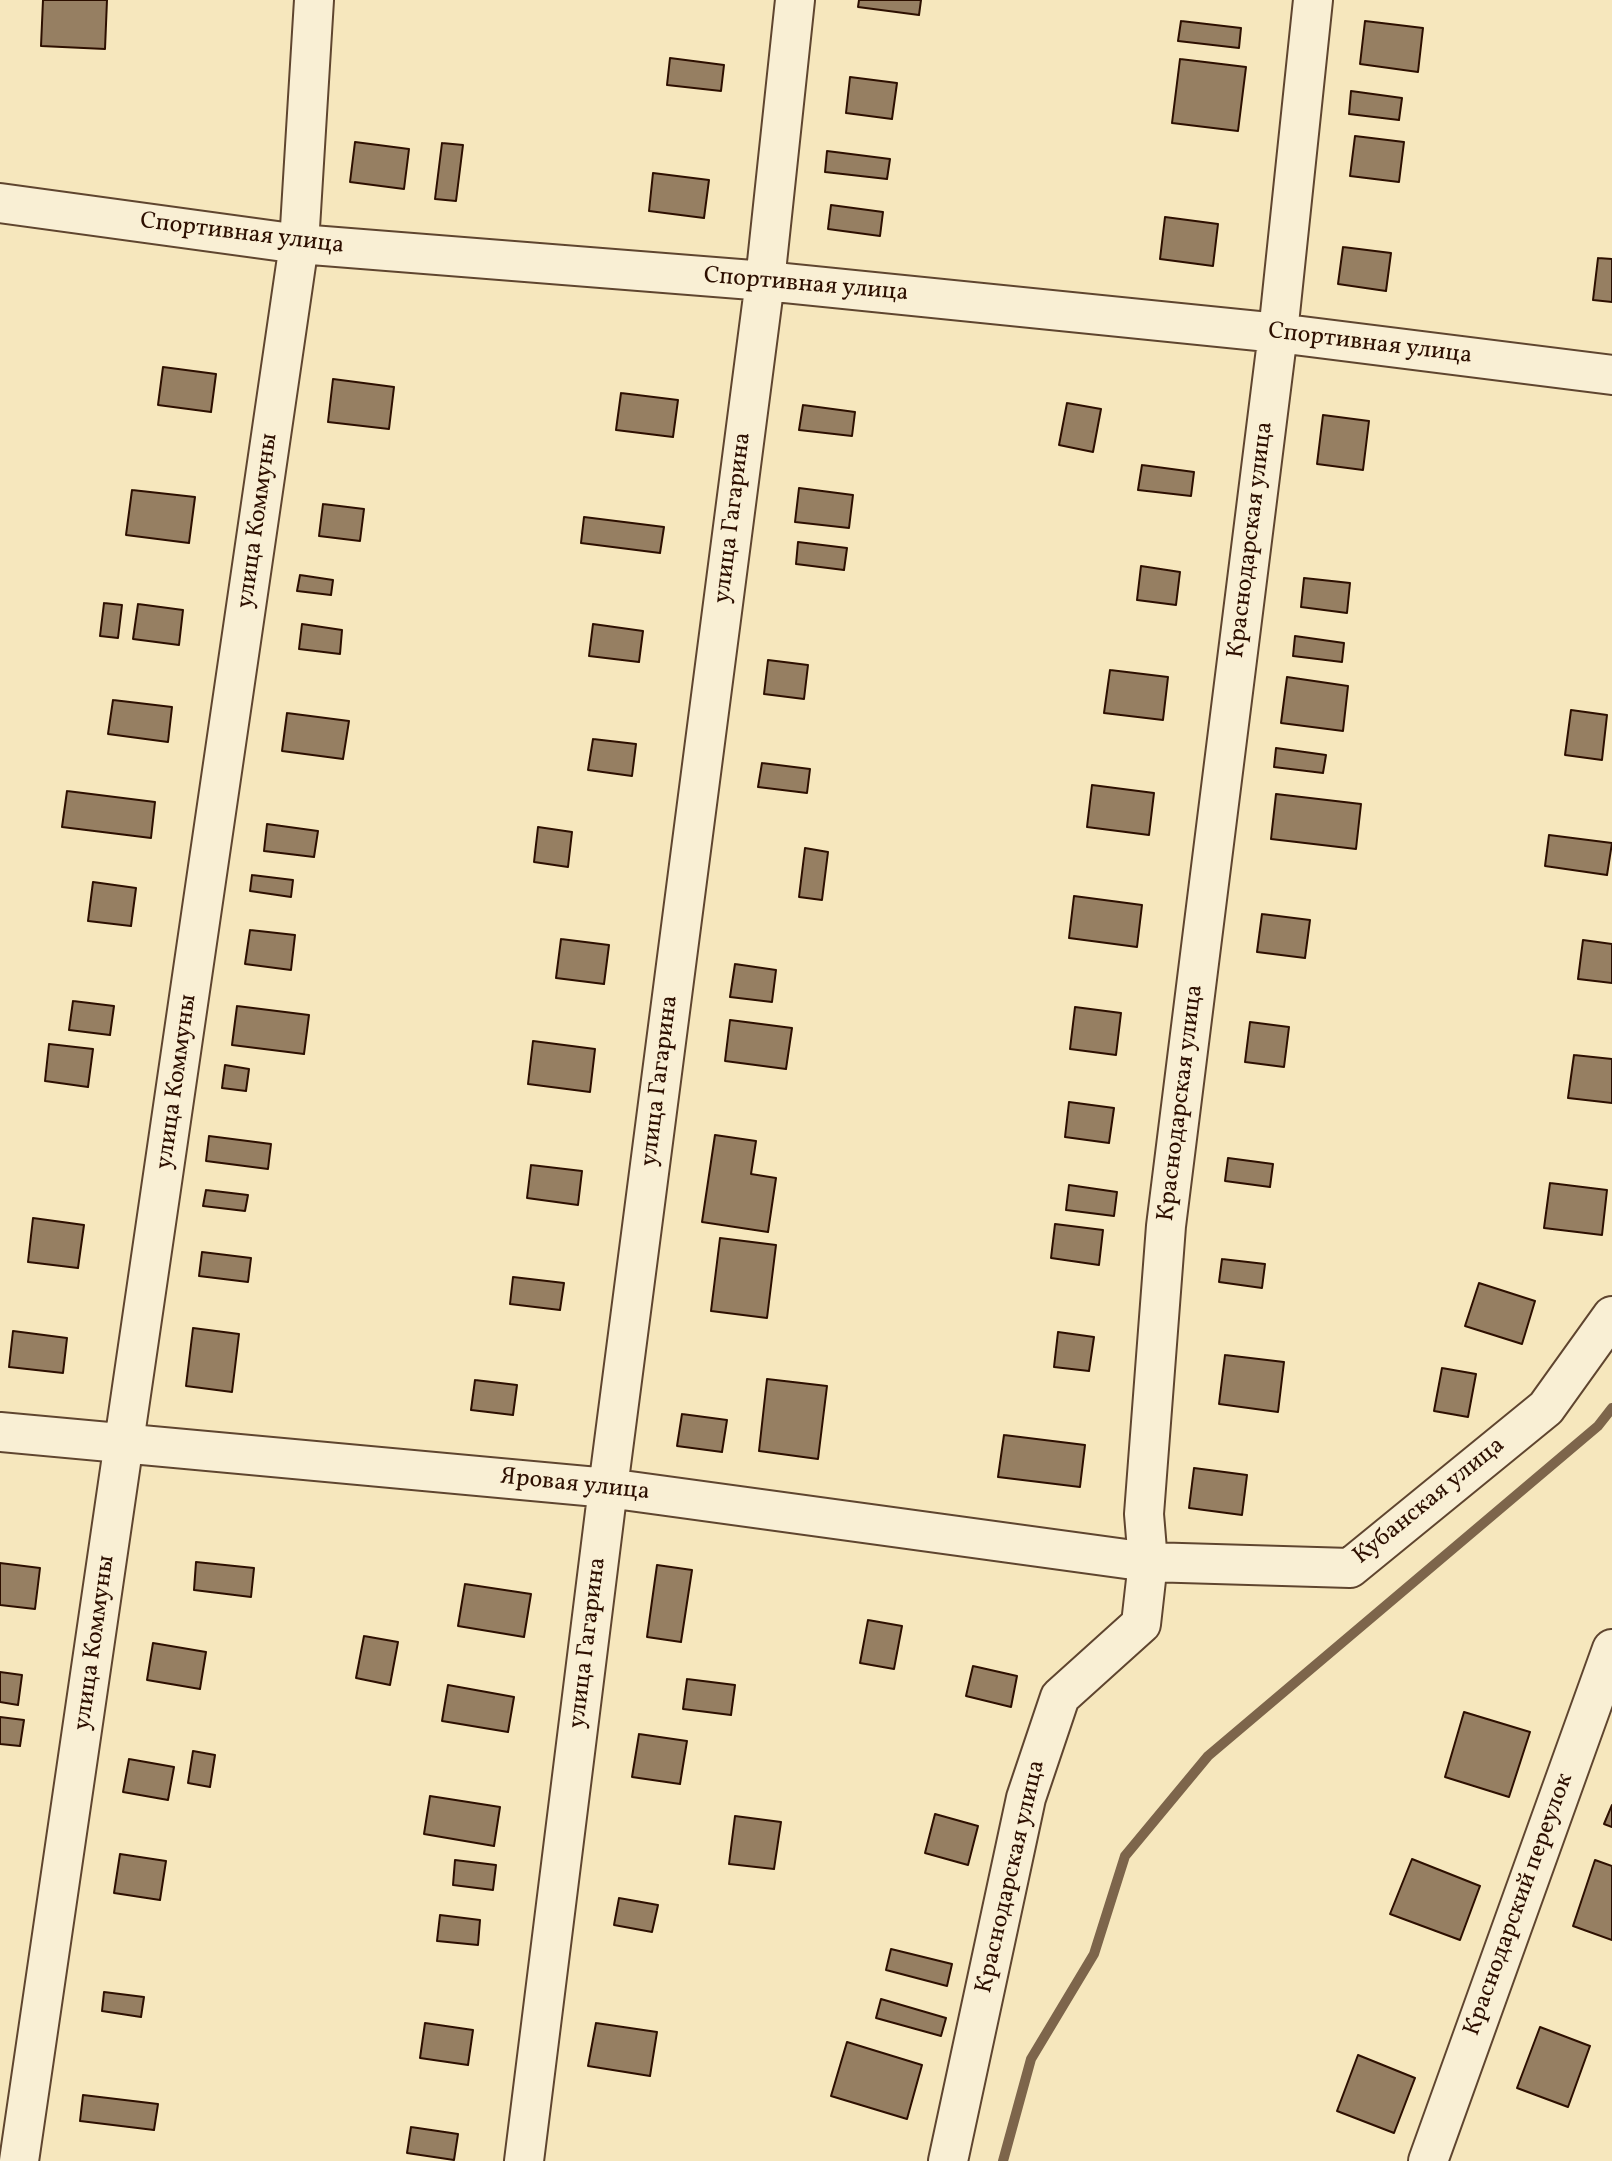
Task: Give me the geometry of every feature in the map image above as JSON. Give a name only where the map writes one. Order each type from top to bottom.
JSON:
[{"type":"street","name":"улица Коммуны","points":[[19,2161],[299,244],[314,0]]},
{"type":"street","name":"улица Гагарина","points":[[524,2161],[608,1488],[765,281],[794,0]]},
{"type":"street","name":"Краснодарская улица","points":[[948,2161],[1027,1798],[1060,1697],[1142,1623],[1148,1562],[1144,1514],[1166,1226],[1278,333],[1313,0]]},
{"type":"street","name":"Спортивная улица","points":[[0,203],[299,244],[765,281],[1278,333],[1612,374]]},
{"type":"street","name":"Кубанская улица","points":[[1148,1562],[1350,1567],[1546,1408],[1612,1316]]},
{"type":"street","name":"Яровая улица","points":[[0,1432],[608,1488],[1148,1562]]},
{"type":"street","name":"Краснодарский переулок","points":[[1428,2161],[1612,1649]]},
{"type":"building","points":[[43,0],[107,0],[105,49],[41,46]]},
{"type":"building","points":[[859,0],[921,0],[919,15],[858,7]]},
{"type":"building","points":[[1181,21],[1241,28],[1239,48],[1178,41]]},
{"type":"building","points":[[1365,21],[1423,28],[1418,72],[1360,64]]},
{"type":"building","points":[[670,58],[724,65],[721,91],[667,85]]},
{"type":"building","points":[[1180,59],[1246,67],[1238,131],[1172,123]]},
{"type":"building","points":[[850,77],[897,83],[892,119],[846,113]]},
{"type":"building","points":[[1351,91],[1402,98],[1399,120],[1349,114]]},
{"type":"building","points":[[1355,136],[1404,142],[1399,182],[1350,176]]},
{"type":"building","points":[[355,142],[409,149],[404,189],[350,182]]},
{"type":"building","points":[[442,143],[463,145],[456,201],[435,199]]},
{"type":"building","points":[[827,151],[890,159],[887,179],[825,172]]},
{"type":"building","points":[[653,173],[709,180],[704,218],[649,211]]},
{"type":"building","points":[[831,205],[883,212],[880,236],[828,229]]},
{"type":"building","points":[[1165,217],[1218,224],[1213,266],[1160,259]]},
{"type":"building","points":[[1343,247],[1391,253],[1386,291],[1338,284]]},
{"type":"building","points":[[1598,258],[1612,259],[1612,302],[1593,300]]},
{"type":"building","points":[[163,367],[216,374],[211,412],[158,405]]},
{"type":"building","points":[[333,379],[394,387],[389,429],[328,422]]},
{"type":"building","points":[[621,393],[678,400],[673,437],[616,430]]},
{"type":"building","points":[[1067,403],[1101,409],[1093,452],[1059,445]]},
{"type":"building","points":[[803,405],[855,412],[852,436],[799,430]]},
{"type":"building","points":[[1323,415],[1369,421],[1363,470],[1317,464]]},
{"type":"building","points":[[1142,465],[1194,472],[1191,496],[1138,490]]},
{"type":"building","points":[[799,488],[853,495],[849,528],[795,522]]},
{"type":"building","points":[[132,490],[195,497],[189,543],[126,535]]},
{"type":"building","points":[[323,504],[364,509],[360,541],[319,536]]},
{"type":"building","points":[[584,517],[664,527],[660,553],[581,543]]},
{"type":"building","points":[[798,542],[847,548],[844,570],[796,564]]},
{"type":"building","points":[[1141,566],[1180,572],[1176,605],[1137,600]]},
{"type":"building","points":[[300,575],[333,580],[331,595],[297,591]]},
{"type":"building","points":[[1304,578],[1350,583],[1347,613],[1301,607]]},
{"type":"building","points":[[104,603],[122,605],[118,638],[100,636]]},
{"type":"building","points":[[138,604],[183,610],[179,645],[133,639]]},
{"type":"building","points":[[302,624],[342,630],[340,654],[299,649]]},
{"type":"building","points":[[593,624],[643,631],[639,662],[589,656]]},
{"type":"building","points":[[1295,636],[1344,643],[1342,662],[1293,656]]},
{"type":"building","points":[[768,660],[808,665],[804,699],[764,694]]},
{"type":"building","points":[[1110,670],[1168,677],[1163,720],[1104,713]]},
{"type":"building","points":[[1287,677],[1348,686],[1343,731],[1281,723]]},
{"type":"building","points":[[113,700],[172,707],[168,742],[108,734]]},
{"type":"building","points":[[1571,710],[1607,715],[1602,760],[1565,755]]},
{"type":"building","points":[[287,713],[349,721],[343,759],[282,751]]},
{"type":"building","points":[[593,739],[636,744],[632,776],[588,770]]},
{"type":"building","points":[[1276,748],[1326,755],[1323,773],[1274,767]]},
{"type":"building","points":[[762,763],[810,769],[807,793],[758,787]]},
{"type":"building","points":[[1092,785],[1154,793],[1149,835],[1087,827]]},
{"type":"building","points":[[67,791],[155,802],[151,838],[62,827]]},
{"type":"building","points":[[1276,794],[1361,804],[1356,849],[1271,839]]},
{"type":"building","points":[[267,824],[318,831],[314,857],[264,851]]},
{"type":"building","points":[[538,827],[572,832],[568,867],[534,862]]},
{"type":"building","points":[[1549,835],[1612,843],[1607,875],[1545,866]]},
{"type":"building","points":[[805,848],[828,852],[822,900],[799,897]]},
{"type":"building","points":[[252,875],[293,880],[291,897],[250,891]]},
{"type":"building","points":[[93,882],[136,888],[131,926],[88,921]]},
{"type":"building","points":[[1074,896],[1142,905],[1137,947],[1069,938]]},
{"type":"building","points":[[1262,914],[1310,920],[1305,958],[1257,952]]},
{"type":"building","points":[[250,930],[295,935],[291,970],[245,964]]},
{"type":"building","points":[[561,939],[609,945],[604,984],[556,978]]},
{"type":"building","points":[[1583,940],[1612,944],[1612,983],[1578,979]]},
{"type":"building","points":[[735,964],[776,970],[772,1002],[730,997]]},
{"type":"building","points":[[73,1001],[114,1006],[110,1035],[69,1030]]},
{"type":"building","points":[[237,1006],[309,1015],[304,1054],[232,1045]]},
{"type":"building","points":[[1075,1007],[1121,1013],[1116,1055],[1070,1049]]},
{"type":"building","points":[[730,1020],[792,1028],[786,1069],[725,1061]]},
{"type":"building","points":[[1250,1022],[1289,1027],[1284,1067],[1245,1062]]},
{"type":"building","points":[[533,1041],[595,1049],[590,1092],[528,1084]]},
{"type":"building","points":[[49,1044],[93,1049],[88,1087],[45,1081]]},
{"type":"building","points":[[1574,1055],[1612,1059],[1612,1103],[1568,1098]]},
{"type":"building","points":[[225,1065],[249,1069],[246,1091],[222,1088]]},
{"type":"building","points":[[1069,1102],[1114,1108],[1109,1143],[1065,1137]]},
{"type":"building","points":[[715,1135],[756,1141],[751,1174],[776,1178],[768,1232],[702,1222]]},
{"type":"building","points":[[209,1136],[271,1144],[268,1169],[206,1161]]},
{"type":"building","points":[[1228,1158],[1273,1164],[1270,1187],[1225,1181]]},
{"type":"building","points":[[531,1165],[582,1171],[578,1205],[527,1198]]},
{"type":"building","points":[[1550,1183],[1607,1190],[1602,1235],[1544,1228]]},
{"type":"building","points":[[1069,1185],[1117,1192],[1114,1216],[1066,1210]]},
{"type":"building","points":[[206,1190],[248,1195],[245,1211],[203,1206]]},
{"type":"building","points":[[33,1218],[84,1225],[78,1268],[28,1262]]},
{"type":"building","points":[[1055,1224],[1103,1230],[1099,1265],[1051,1258]]},
{"type":"building","points":[[720,1238],[776,1245],[767,1318],[711,1311]]},
{"type":"building","points":[[202,1252],[251,1258],[248,1282],[199,1276]]},
{"type":"building","points":[[1222,1259],[1265,1264],[1262,1288],[1219,1282]]},
{"type":"building","points":[[513,1277],[564,1283],[560,1310],[510,1304]]},
{"type":"building","points":[[1479,1283],[1535,1301],[1522,1344],[1465,1326]]},
{"type":"building","points":[[193,1328],[239,1334],[232,1392],[186,1386]]},
{"type":"building","points":[[13,1331],[67,1338],[63,1373],[9,1367]]},
{"type":"building","points":[[1058,1332],[1094,1337],[1089,1371],[1054,1367]]},
{"type":"building","points":[[1225,1355],[1284,1362],[1278,1412],[1219,1404]]},
{"type":"building","points":[[1442,1368],[1476,1374],[1468,1417],[1434,1411]]},
{"type":"building","points":[[767,1379],[827,1386],[818,1459],[759,1451]]},
{"type":"building","points":[[475,1380],[517,1385],[513,1415],[471,1410]]},
{"type":"building","points":[[682,1414],[727,1420],[722,1452],[677,1446]]},
{"type":"building","points":[[1004,1435],[1085,1445],[1080,1487],[998,1477]]},
{"type":"building","points":[[1194,1468],[1247,1475],[1242,1515],[1189,1508]]},
{"type":"building","points":[[196,1562],[254,1568],[251,1597],[194,1590]]},
{"type":"building","points":[[0,1563],[40,1568],[35,1609],[0,1605]]},
{"type":"building","points":[[657,1565],[692,1570],[681,1642],[647,1637]]},
{"type":"building","points":[[465,1584],[531,1594],[524,1637],[458,1626]]},
{"type":"building","points":[[868,1620],[902,1626],[894,1669],[860,1663]]},
{"type":"building","points":[[364,1636],[398,1642],[390,1685],[356,1678]]},
{"type":"building","points":[[153,1643],[206,1652],[200,1689],[147,1680]]},
{"type":"building","points":[[973,1666],[1017,1676],[1011,1707],[966,1696]]},
{"type":"building","points":[[0,1672],[22,1675],[18,1705],[0,1702]]},
{"type":"building","points":[[687,1679],[735,1685],[731,1715],[683,1709]]},
{"type":"building","points":[[448,1685],[514,1697],[508,1732],[442,1721]]},
{"type":"building","points":[[1464,1712],[1530,1732],[1509,1797],[1445,1777]]},
{"type":"building","points":[[0,1717],[24,1720],[20,1746],[0,1744]]},
{"type":"building","points":[[639,1734],[687,1741],[680,1784],[632,1777]]},
{"type":"building","points":[[193,1751],[215,1755],[210,1787],[188,1783]]},
{"type":"building","points":[[129,1759],[174,1767],[168,1800],[123,1792]]},
{"type":"building","points":[[430,1796],[500,1807],[494,1846],[424,1834]]},
{"type":"building","points":[[1612,1805],[1612,1827],[1604,1824]]},
{"type":"building","points":[[935,1814],[978,1826],[968,1865],[925,1853]]},
{"type":"building","points":[[735,1816],[781,1822],[774,1869],[729,1864]]},
{"type":"building","points":[[120,1854],[166,1861],[160,1900],[114,1893]]},
{"type":"building","points":[[1412,1859],[1480,1886],[1460,1940],[1390,1914]]},
{"type":"building","points":[[455,1860],[496,1865],[493,1890],[453,1885]]},
{"type":"building","points":[[1595,1860],[1612,1866],[1612,1940],[1573,1926]]},
{"type":"building","points":[[619,1898],[658,1905],[652,1932],[614,1925]]},
{"type":"building","points":[[440,1915],[480,1920],[478,1945],[437,1941]]},
{"type":"building","points":[[891,1949],[952,1964],[947,1986],[886,1970]]},
{"type":"building","points":[[104,1992],[144,1997],[141,2017],[102,2011]]},
{"type":"building","points":[[881,1999],[946,2018],[941,2036],[876,2018]]},
{"type":"building","points":[[425,2023],[473,2030],[468,2065],[420,2058]]},
{"type":"building","points":[[596,2023],[657,2032],[650,2076],[588,2066]]},
{"type":"building","points":[[1540,2027],[1590,2046],[1568,2107],[1517,2088]]},
{"type":"building","points":[[847,2042],[922,2065],[907,2119],[831,2096]]},
{"type":"building","points":[[1358,2055],[1415,2078],[1394,2133],[1337,2111]]},
{"type":"building","points":[[83,2095],[158,2104],[154,2130],[80,2121]]},
{"type":"building","points":[[411,2127],[458,2134],[454,2160],[407,2153]]},
{"type":"waterway","points":[[1003,2161],[1031,2059],[1094,1954],[1125,1856],[1208,1756],[1598,1426],[1612,1408]]}]
